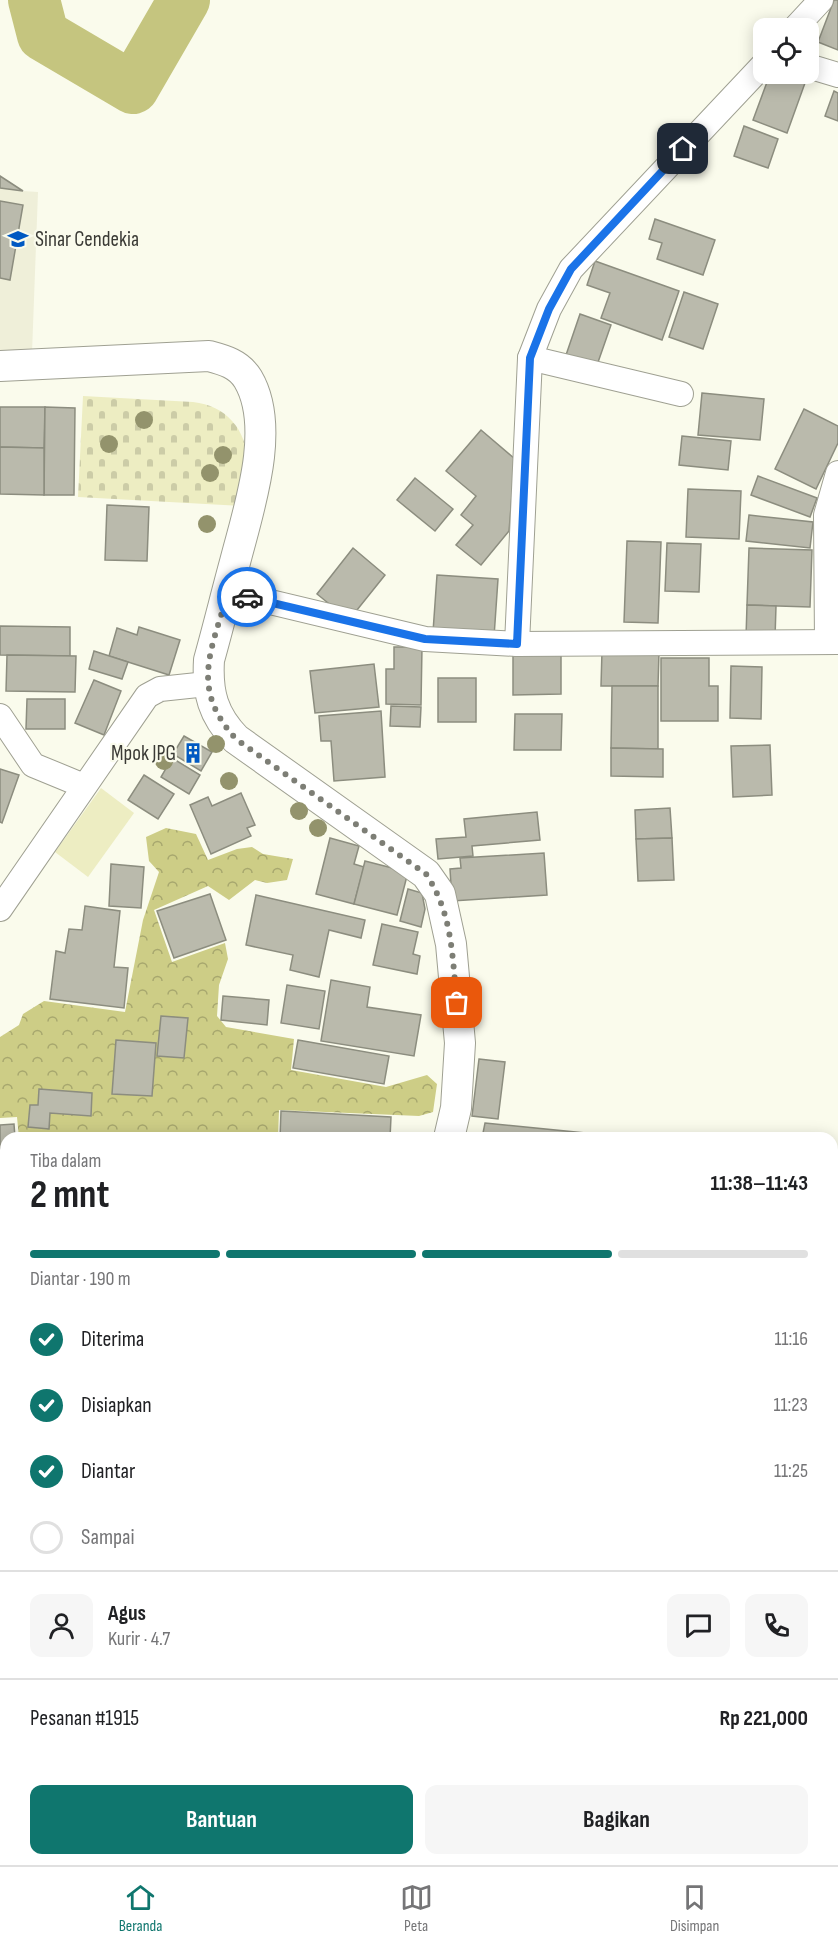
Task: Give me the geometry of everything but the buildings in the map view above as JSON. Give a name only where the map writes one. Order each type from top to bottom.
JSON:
[{"type":"street","points":[[804,18],[821,0]]},
{"type":"street","points":[[819,69],[838,75]]},
{"type":"street","points":[[517,644],[530,358],[549,309],[571,269],[753,76]]},
{"type":"street","points":[[0,366],[209,356],[231,362],[247,377],[257,402],[260,439],[254,486],[209,660],[207,684],[211,701],[221,723],[236,739],[426,874],[440,894],[451,944],[460,1043],[456,1108],[451,1132]]},
{"type":"street","points":[[530,358],[681,394]]},
{"type":"street","points":[[228,592],[425,639],[517,644],[832,642],[826,515],[838,473]]},
{"type":"street","points":[[0,909],[147,696],[160,689],[207,684]]},
{"type":"street","points":[[0,716],[33,765],[84,786]]},
{"type":"shaded area","name":"Sinar Cendekia","points":[[0,176],[23,191],[38,192],[32,353],[0,350]]},
{"type":"green space","points":[[83,396],[193,402],[205,404],[224,414],[238,429],[246,450],[248,468],[242,506],[78,497]]},
{"type":"green space","points":[[101,788],[134,813],[88,877],[55,852]]},
{"type":"green space","points":[[166,828],[196,834],[208,860],[237,849],[252,847],[263,854],[293,859],[287,880],[267,883],[255,880],[229,900],[208,886],[154,910],[172,962],[225,943],[228,959],[219,985],[217,1016],[226,1027],[294,1039],[291,1070],[386,1087],[427,1075],[437,1084],[433,1112],[419,1116],[279,1110],[278,1132],[18,1132],[17,1117],[0,1118],[0,1037],[19,1025],[23,1014],[44,1001],[125,1012],[143,920],[159,872],[149,861],[146,837]]},
{"type":"waterway","points":[[34,0],[43,35],[133,88],[184,0]]},
{"type":"way so far","points":[[247,597],[228,592],[209,660],[207,684],[211,701],[221,723],[236,739],[426,874],[440,894],[448,924],[457,1003]]},
{"type":"place","name":"Sinar Cendekia","points":[[18,239]]},
{"type":"place","name":"Mpok JPG","points":[[193,753]]},
{"type":"route","points":[[247,597],[425,639],[517,644],[530,358],[549,309],[571,269],[683,149]]}]
